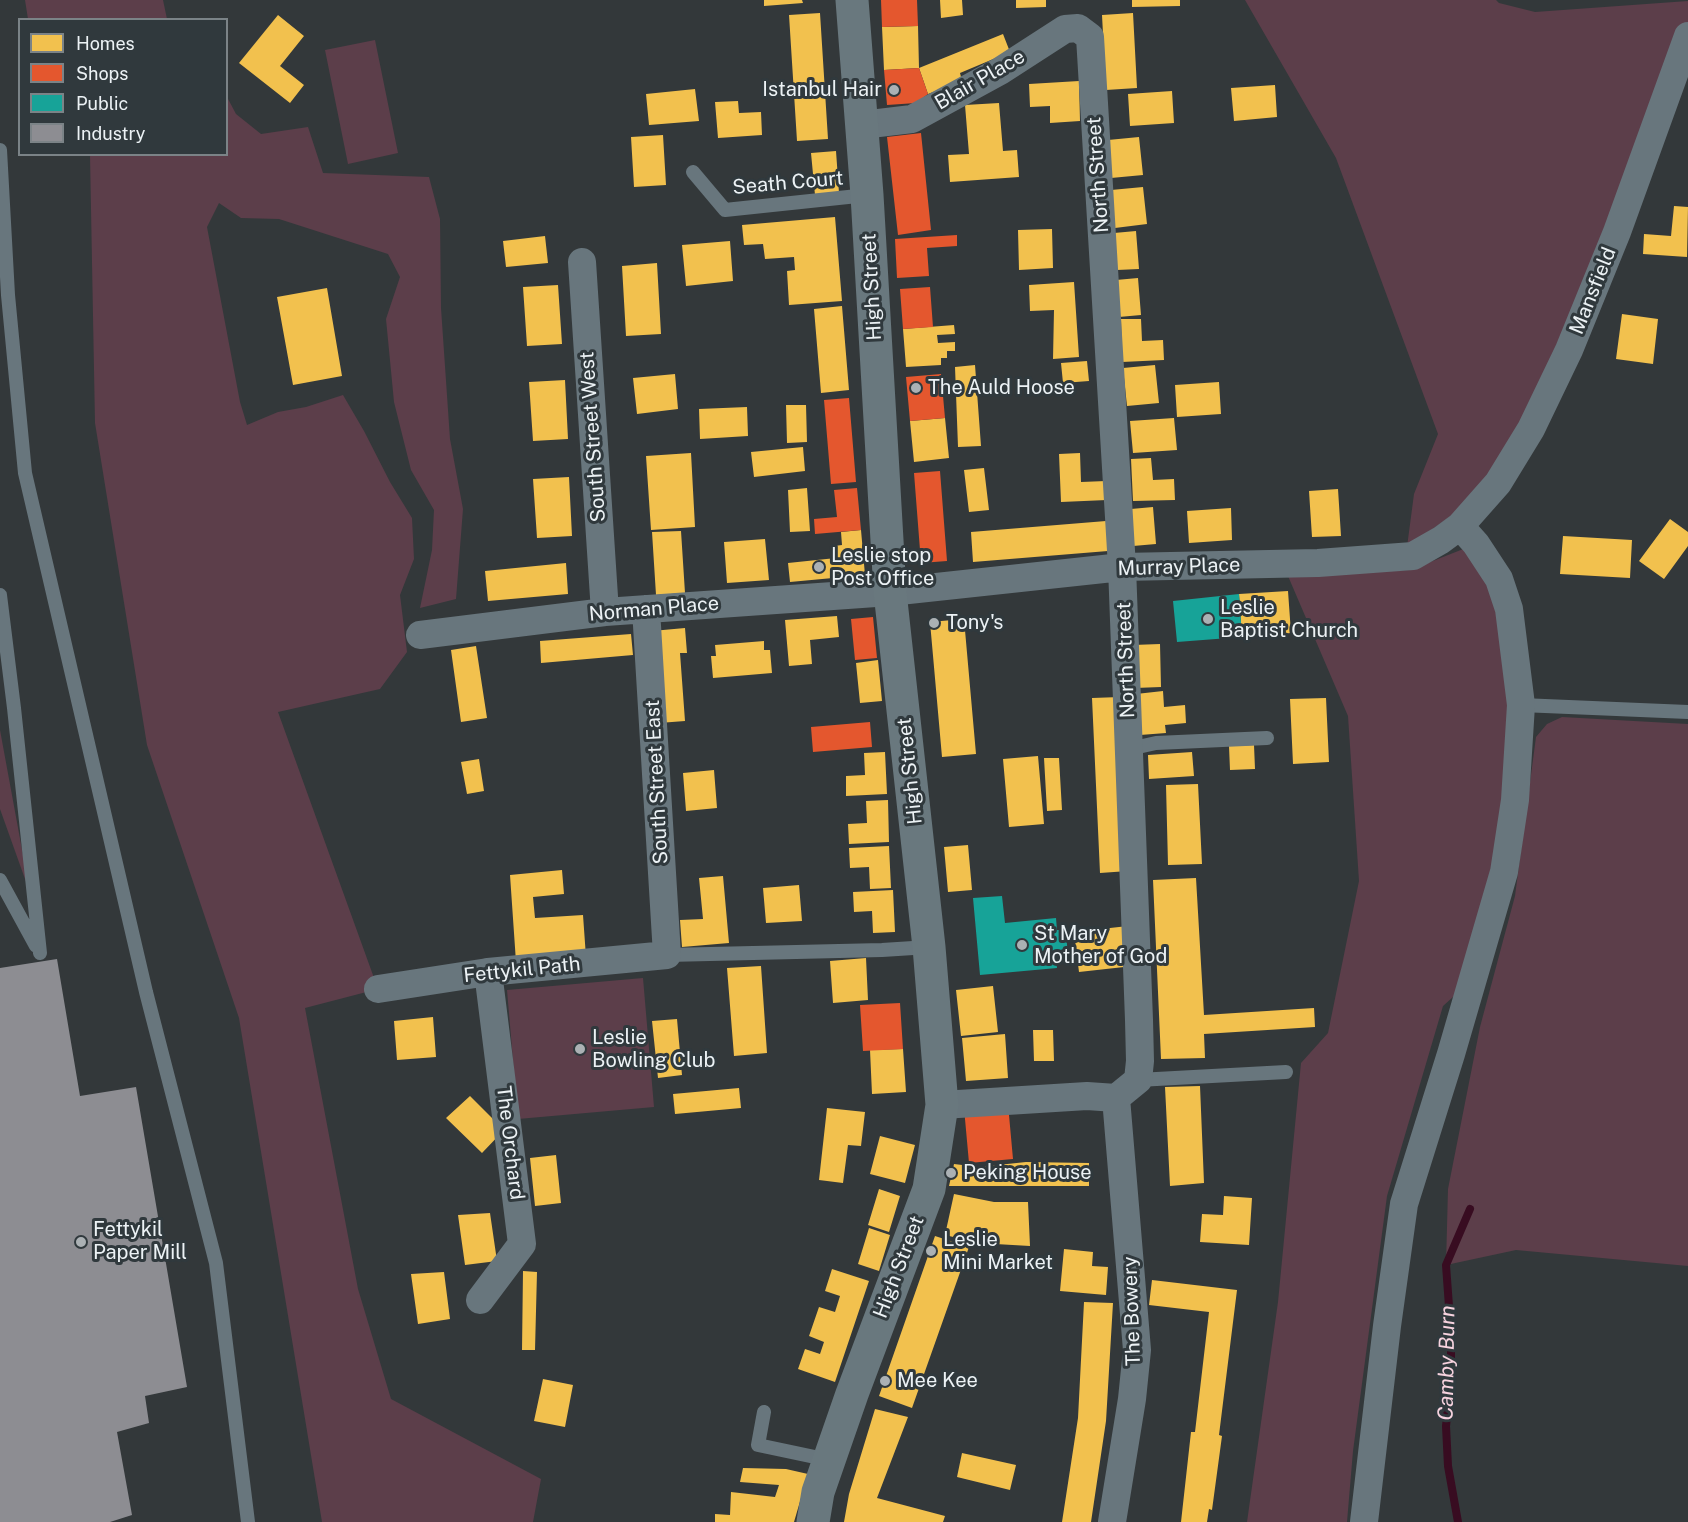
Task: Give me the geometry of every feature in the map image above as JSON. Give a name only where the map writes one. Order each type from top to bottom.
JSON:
[{"type":"main road","name":"High Street","points":[[813,1522],[818,1492],[829,1460],[929,1189],[942,1105],[929,947],[890,592],[867,195],[852,0]]},
{"type":"street","name":"Blair Place","points":[[862,125],[912,119],[1000,71],[1065,29],[1078,28],[1090,38]]},
{"type":"street","name":"Mansfield","points":[[1460,526],[1498,483],[1518,451],[1569,350],[1617,232],[1688,36]]},
{"type":"street","name":"North Street","points":[[1090,38],[1122,567],[1140,1061],[1138,1080]]},
{"type":"street","name":"South Street West","points":[[582,262],[605,612]]},
{"type":"street","name":"Murray Place","points":[[890,592],[1122,567],[1318,564],[1413,555],[1441,540],[1460,526]]},
{"type":"street","points":[[1364,1522],[1404,1204],[1451,1054],[1503,872],[1515,800],[1521,705],[1509,609],[1499,579],[1476,544],[1460,526]]},
{"type":"street","name":"Norman Place","points":[[420,636],[605,612],[890,592]]},
{"type":"street","name":"South Street East","points":[[646,609],[667,955]]},
{"type":"street","name":"Fettykil Path","points":[[378,989],[488,972],[667,955]]},
{"type":"street","name":"The Orchard","points":[[480,1300],[522,1244],[488,972]]},
{"type":"street","points":[[942,1105],[1087,1096],[1116,1098],[1138,1080]]},
{"type":"street","name":"The Bowery","points":[[1112,1522],[1132,1399],[1137,1350],[1116,1098]]},
{"type":"lane","points":[[0,150],[8,295],[25,473],[146,992],[216,1263],[248,1522]]},
{"type":"lane","name":"Seath Court","points":[[693,172],[725,210],[867,195]]},
{"type":"lane","points":[[0,595],[16,719],[40,953],[0,880]]},
{"type":"lane","points":[[1521,705],[1688,712]]},
{"type":"lane","points":[[1129,749],[1156,743],[1267,738]]},
{"type":"lane","points":[[667,955],[929,947]]},
{"type":"lane","points":[[1138,1080],[1286,1071]]},
{"type":"lane","points":[[764,1412],[758,1445],[829,1460]]},
{"type":"shaded area","points":[[25,0],[163,0],[167,18],[28,18]]},
{"type":"shaded area","points":[[1245,0],[1496,0],[1499,3],[1535,12],[1688,1],[1688,36],[1498,483],[1407,547],[1414,494],[1438,434],[1336,158]]},
{"type":"shaded area","points":[[375,40],[398,153],[348,164],[325,50]]},
{"type":"shaded area","points":[[228,99],[236,114],[261,134],[308,127],[323,173],[429,177],[440,219],[441,308],[450,439],[463,509],[456,599],[420,608],[432,550],[434,510],[411,470],[394,402],[386,319],[400,277],[388,254],[279,219],[241,218],[219,203],[207,227],[240,402],[247,425],[278,412],[306,407],[343,395],[412,518],[414,559],[400,595],[407,652],[380,689],[278,712],[378,989],[305,1008],[358,1289],[391,1399],[541,1479],[533,1522],[322,1522],[239,1018],[147,745],[95,423],[90,156],[228,156]]},
{"type":"shaded area","points":[[1476,544],[1499,579],[1521,705],[1473,979],[1443,1006],[1387,1196],[1353,1451],[1347,1522],[1247,1522],[1278,1302],[1301,1063],[1328,1033],[1359,881],[1348,716],[1288,576],[1410,570]]},
{"type":"shaded area","points":[[1562,717],[1688,724],[1688,1266],[1516,1250],[1446,1265],[1448,1189],[1480,1027],[1515,896],[1536,737],[1547,724]]},
{"type":"shaded area","points":[[0,730],[30,893],[0,809]]},
{"type":"shaded area","name":"Leslie Bowling Club","points":[[643,978],[654,1107],[518,1119],[507,990]]},
{"type":"building: Homes","points":[[764,0],[802,0],[803,3],[764,6]]},
{"type":"building: Homes","points":[[940,0],[962,0],[963,15],[941,18]]},
{"type":"building: Homes","points":[[1016,0],[1046,0],[1046,7],[1016,8]]},
{"type":"building: Homes","points":[[1132,0],[1180,0],[1180,6],[1132,7]]},
{"type":"building: Homes","points":[[820,13],[828,139],[797,141],[789,15]]},
{"type":"building: Homes","points":[[1133,13],[1137,88],[1106,90],[1102,15]]},
{"type":"building: Homes","points":[[278,15],[304,36],[280,66],[304,85],[290,103],[239,63]]},
{"type":"building: Homes","points":[[918,26],[919,68],[884,70],[882,27]]},
{"type":"building: Homes","points":[[1003,34],[1010,52],[960,73],[962,81],[928,94],[919,68]]},
{"type":"building: Homes","points":[[1079,81],[1080,121],[1050,123],[1050,106],[1030,107],[1029,84]]},
{"type":"building: Homes","points":[[1275,85],[1277,117],[1234,121],[1231,88]]},
{"type":"building: Homes","points":[[695,89],[699,121],[649,125],[646,94]]},
{"type":"building: Homes","points":[[1172,91],[1174,123],[1130,126],[1128,94]]},
{"type":"building: Homes","points":[[738,101],[739,113],[761,112],[762,135],[718,138],[715,102]]},
{"type":"building: Homes","points":[[999,103],[1003,151],[1017,150],[1019,177],[950,182],[948,155],[969,154],[965,105]]},
{"type":"building: Homes","points":[[663,135],[666,185],[634,187],[631,137]]},
{"type":"building: Homes","points":[[1139,137],[1143,175],[1111,178],[1108,140]]},
{"type":"building: Homes","points":[[836,151],[839,193],[815,195],[811,153]]},
{"type":"building: Homes","points":[[1143,187],[1147,224],[1115,228],[1111,190]]},
{"type":"building: Homes","points":[[1674,206],[1688,207],[1687,257],[1643,254],[1644,234],[1671,236]]},
{"type":"building: Homes","points":[[835,217],[842,301],[789,305],[787,271],[795,270],[794,257],[765,259],[763,244],[744,245],[742,225]]},
{"type":"building: Homes","points":[[1052,229],[1053,268],[1019,270],[1018,230]]},
{"type":"building: Homes","points":[[1136,231],[1139,269],[1117,270],[1114,233]]},
{"type":"building: Homes","points":[[545,236],[548,263],[506,267],[503,241]]},
{"type":"building: Homes","points":[[730,241],[733,281],[686,286],[682,245]]},
{"type":"building: Homes","points":[[657,263],[661,334],[626,336],[622,266]]},
{"type":"building: Homes","points":[[1138,278],[1141,315],[1119,317],[1116,280]]},
{"type":"building: Homes","points":[[1074,282],[1079,357],[1053,359],[1054,310],[1030,311],[1029,285]]},
{"type":"building: Homes","points":[[558,285],[562,344],[527,346],[523,287]]},
{"type":"building: Homes","points":[[327,288],[342,376],[293,385],[277,297]]},
{"type":"building: Homes","points":[[842,306],[849,390],[821,393],[814,309]]},
{"type":"building: Homes","points":[[1622,314],[1658,319],[1653,364],[1616,359]]},
{"type":"building: Homes","points":[[1121,319],[1141,319],[1142,341],[1163,340],[1164,360],[1122,362]]},
{"type":"building: Homes","points":[[954,325],[955,334],[937,335],[938,343],[955,342],[955,351],[947,351],[947,358],[941,358],[941,365],[906,367],[903,329]]},
{"type":"building: Homes","points":[[1087,361],[1089,381],[1063,383],[1061,363]]},
{"type":"building: Homes","points":[[975,365],[981,446],[958,447],[955,367]]},
{"type":"building: Homes","points":[[1155,365],[1159,403],[1127,406],[1123,368]]},
{"type":"building: Homes","points":[[675,374],[678,409],[637,414],[633,378]]},
{"type":"building: Homes","points":[[565,380],[568,439],[533,441],[529,382]]},
{"type":"building: Homes","points":[[1219,382],[1221,414],[1177,417],[1175,385]]},
{"type":"building: Homes","points":[[786,405],[806,405],[807,442],[787,443]]},
{"type":"building: Homes","points":[[747,407],[748,436],[700,439],[699,409]]},
{"type":"building: Homes","points":[[945,418],[949,458],[914,462],[910,421]]},
{"type":"building: Homes","points":[[1174,418],[1177,450],[1133,453],[1130,421]]},
{"type":"building: Homes","points":[[803,447],[805,471],[754,477],[751,452]]},
{"type":"building: Homes","points":[[691,453],[695,527],[651,530],[646,456]]},
{"type":"building: Homes","points":[[1080,453],[1081,482],[1106,481],[1107,500],[1061,502],[1059,454]]},
{"type":"building: Homes","points":[[1151,458],[1153,480],[1174,479],[1175,500],[1133,501],[1131,459]]},
{"type":"building: Homes","points":[[984,468],[989,510],[969,512],[964,470]]},
{"type":"building: Homes","points":[[569,477],[572,536],[537,538],[533,479]]},
{"type":"building: Homes","points":[[807,488],[810,531],[790,532],[788,490]]},
{"type":"building: Homes","points":[[1338,489],[1341,536],[1312,537],[1309,491]]},
{"type":"building: Homes","points":[[1153,507],[1156,544],[1133,546],[1131,509]]},
{"type":"building: Homes","points":[[1231,508],[1232,540],[1189,543],[1187,511]]},
{"type":"building: Homes","points":[[1670,519],[1688,532],[1688,546],[1664,579],[1639,561]]},
{"type":"building: Homes","points":[[1106,521],[1108,551],[973,562],[971,532]]},
{"type":"building: Homes","points":[[861,530],[865,575],[790,582],[788,563],[836,558],[834,546],[842,545],[841,532]]},
{"type":"building: Homes","points":[[681,531],[685,593],[656,595],[652,532]]},
{"type":"building: Homes","points":[[1563,536],[1632,540],[1630,578],[1560,574]]},
{"type":"building: Homes","points":[[765,539],[769,580],[727,583],[724,542]]},
{"type":"building: Homes","points":[[566,563],[568,594],[488,601],[485,571]]},
{"type":"building: Homes","points":[[1288,591],[1291,633],[1242,637],[1239,594]]},
{"type":"building: Homes","points":[[837,616],[839,637],[810,640],[812,664],[789,666],[785,620]]},
{"type":"building: Homes","points":[[964,619],[976,754],[942,757],[930,622]]},
{"type":"building: Homes","points":[[685,628],[687,653],[680,653],[685,721],[659,723],[652,631]]},
{"type":"building: Homes","points":[[631,634],[633,655],[541,663],[540,641]]},
{"type":"building: Homes","points":[[764,641],[764,650],[770,650],[772,673],[713,678],[711,656],[716,656],[715,645]]},
{"type":"building: Homes","points":[[1160,644],[1161,687],[1135,688],[1133,645]]},
{"type":"building: Homes","points":[[476,646],[487,718],[461,722],[451,650]]},
{"type":"building: Homes","points":[[878,660],[882,701],[860,703],[856,663]]},
{"type":"building: Homes","points":[[1163,691],[1164,707],[1185,705],[1186,723],[1165,725],[1166,733],[1140,735],[1136,694]]},
{"type":"building: Homes","points":[[1120,697],[1128,871],[1100,873],[1092,698]]},
{"type":"building: Homes","points":[[1326,698],[1329,762],[1293,764],[1290,699]]},
{"type":"building: Homes","points":[[1254,745],[1255,769],[1230,770],[1229,746]]},
{"type":"building: Homes","points":[[885,752],[887,794],[846,796],[846,776],[865,775],[864,753]]},
{"type":"building: Homes","points":[[1192,752],[1194,776],[1149,779],[1148,755]]},
{"type":"building: Homes","points":[[1038,756],[1044,824],[1009,827],[1003,759]]},
{"type":"building: Homes","points":[[1044,758],[1059,758],[1062,810],[1047,811]]},
{"type":"building: Homes","points":[[479,759],[484,791],[467,794],[461,762]]},
{"type":"building: Homes","points":[[714,770],[717,808],[686,811],[683,773]]},
{"type":"building: Homes","points":[[1198,784],[1202,864],[1168,865],[1166,785]]},
{"type":"building: Homes","points":[[888,800],[889,842],[849,844],[848,824],[867,823],[866,801]]},
{"type":"building: Homes","points":[[968,845],[972,890],[948,892],[944,847]]},
{"type":"building: Homes","points":[[889,846],[891,888],[870,889],[869,867],[850,868],[849,848]]},
{"type":"building: Homes","points":[[562,870],[564,894],[533,897],[535,918],[583,915],[586,957],[516,962],[510,875]]},
{"type":"building: Homes","points":[[723,876],[729,943],[682,947],[680,920],[703,919],[699,878]]},
{"type":"building: Homes","points":[[1196,878],[1204,1015],[1314,1008],[1315,1027],[1204,1034],[1205,1058],[1161,1059],[1153,880]]},
{"type":"building: Homes","points":[[799,885],[802,921],[766,923],[763,888]]},
{"type":"building: Homes","points":[[893,890],[895,932],[873,933],[872,911],[854,912],[853,892]]},
{"type":"building: Homes","points":[[1128,926],[1133,966],[1079,972],[1074,932]]},
{"type":"building: Homes","points":[[866,958],[868,1000],[833,1003],[830,961]]},
{"type":"building: Homes","points":[[761,966],[767,1053],[734,1056],[727,968]]},
{"type":"building: Homes","points":[[993,986],[998,1032],[961,1036],[956,990]]},
{"type":"building: Homes","points":[[433,1017],[436,1057],[397,1060],[394,1021]]},
{"type":"building: Homes","points":[[677,1019],[682,1075],[658,1078],[652,1021]]},
{"type":"building: Homes","points":[[1033,1030],[1053,1030],[1054,1061],[1034,1061]]},
{"type":"building: Homes","points":[[1005,1034],[1008,1078],[966,1081],[962,1038]]},
{"type":"building: Homes","points":[[903,1049],[906,1092],[872,1094],[870,1050]]},
{"type":"building: Homes","points":[[1200,1086],[1204,1183],[1170,1186],[1165,1087]]},
{"type":"building: Homes","points":[[739,1088],[741,1108],[675,1114],[673,1094]]},
{"type":"building: Homes","points":[[470,1096],[504,1130],[482,1153],[446,1118]]},
{"type":"building: Homes","points":[[827,1108],[865,1112],[861,1146],[848,1145],[843,1183],[819,1180]]},
{"type":"building: Homes","points":[[880,1136],[915,1145],[905,1183],[870,1174]]},
{"type":"building: Homes","points":[[556,1155],[561,1203],[535,1206],[530,1158]]},
{"type":"building: Homes","points":[[1026,1162],[1089,1163],[1089,1186],[949,1186],[954,1164],[979,1167]]},
{"type":"building: Homes","points":[[879,1189],[900,1196],[889,1232],[868,1225]]},
{"type":"building: Homes","points":[[954,1194],[994,1202],[1028,1202],[1030,1246],[978,1243],[945,1235]]},
{"type":"building: Homes","points":[[1224,1196],[1252,1198],[1249,1245],[1200,1242],[1202,1214],[1223,1215]]},
{"type":"building: Homes","points":[[490,1213],[497,1261],[465,1265],[458,1215]]},
{"type":"building: Homes","points":[[869,1228],[890,1235],[879,1271],[858,1264]]},
{"type":"building: Homes","points":[[935,1236],[969,1247],[912,1408],[879,1396]]},
{"type":"building: Homes","points":[[1064,1249],[1093,1252],[1092,1266],[1108,1267],[1106,1295],[1060,1291]]},
{"type":"building: Homes","points":[[832,1269],[869,1281],[835,1382],[798,1369],[805,1349],[820,1354],[824,1342],[809,1336],[819,1307],[835,1312],[840,1296],[825,1291]]},
{"type":"building: Homes","points":[[523,1271],[537,1272],[535,1350],[522,1350]]},
{"type":"building: Homes","points":[[444,1272],[450,1319],[418,1324],[411,1274]]},
{"type":"building: Homes","points":[[1152,1280],[1237,1290],[1219,1435],[1222,1436],[1212,1510],[1209,1509],[1207,1522],[1181,1522],[1191,1432],[1195,1432],[1209,1312],[1149,1305]]},
{"type":"building: Homes","points":[[1084,1302],[1113,1303],[1106,1421],[1091,1522],[1062,1522],[1078,1418]]},
{"type":"building: Homes","points":[[543,1379],[573,1385],[565,1427],[534,1421]]},
{"type":"building: Homes","points":[[875,1409],[908,1417],[877,1498],[945,1516],[943,1522],[844,1522],[849,1494]]},
{"type":"building: Homes","points":[[962,1453],[1016,1465],[1010,1490],[957,1477]]},
{"type":"building: Homes","points":[[743,1468],[786,1469],[808,1474],[794,1522],[715,1522],[715,1514],[730,1515],[731,1492],[775,1497],[779,1485],[740,1482]]},
{"type":"building: Shops","points":[[881,0],[917,0],[918,26],[882,27]]},
{"type":"building: Shops","points":[[919,68],[928,94],[916,103],[887,105],[884,70]]},
{"type":"building: Shops","points":[[921,133],[931,230],[898,235],[887,137]]},
{"type":"building: Shops","points":[[957,235],[957,246],[927,248],[929,276],[897,278],[895,239]]},
{"type":"building: Shops","points":[[930,287],[933,327],[903,329],[900,289]]},
{"type":"building: Shops","points":[[941,374],[945,418],[910,421],[906,377]]},
{"type":"building: Shops","points":[[849,398],[856,482],[831,484],[824,400]]},
{"type":"building: Shops","points":[[940,471],[947,561],[921,563],[914,473]]},
{"type":"building: Shops","points":[[857,488],[861,530],[815,534],[814,519],[837,517],[834,490]]},
{"type":"building: Shops","points":[[873,617],[877,658],[855,660],[851,619]]},
{"type":"building: Shops","points":[[870,722],[872,747],[813,752],[811,727]]},
{"type":"building: Shops","points":[[900,1003],[903,1049],[863,1051],[860,1005]]},
{"type":"building: Shops","points":[[1008,1104],[1013,1159],[969,1163],[964,1108]]},
{"type":"building: Public","name":"Leslie Baptist Church","points":[[1239,594],[1242,637],[1177,642],[1173,601]]},
{"type":"building: Public","name":"St Mary Mother of God","points":[[1002,896],[1005,923],[1056,918],[1057,930],[1066,930],[1068,959],[1056,960],[1057,968],[980,975],[973,898]]},
{"type":"building: Industry","name":"Fettykil Paper Mill","points":[[57,959],[80,1096],[136,1087],[187,1387],[145,1396],[149,1423],[117,1432],[132,1515],[110,1522],[0,1522],[0,968]]},
{"type":"waterway","name":"Camby Burn","points":[[1458,1522],[1448,1466],[1446,1426],[1451,1380],[1451,1334],[1446,1265],[1470,1209]]},
{"type":"place","name":"Istanbul Hair","points":[[894,90]]},
{"type":"place","name":"The Auld Hoose","points":[[916,388]]},
{"type":"place","name":"Leslie stop Post Office","points":[[819,567]]},
{"type":"place","name":"Leslie Baptist Church","points":[[1208,619]]},
{"type":"place","name":"Tony's","points":[[934,623]]},
{"type":"place","name":"St Mary Mother of God","points":[[1022,945]]},
{"type":"place","name":"Leslie Bowling Club","points":[[580,1049]]},
{"type":"place","name":"Peking House","points":[[951,1173]]},
{"type":"place","name":"Fettykil Paper Mill","points":[[81,1242]]},
{"type":"place","name":"Leslie Mini Market","points":[[931,1251]]},
{"type":"place","name":"Mee Kee","points":[[885,1381]]}]
